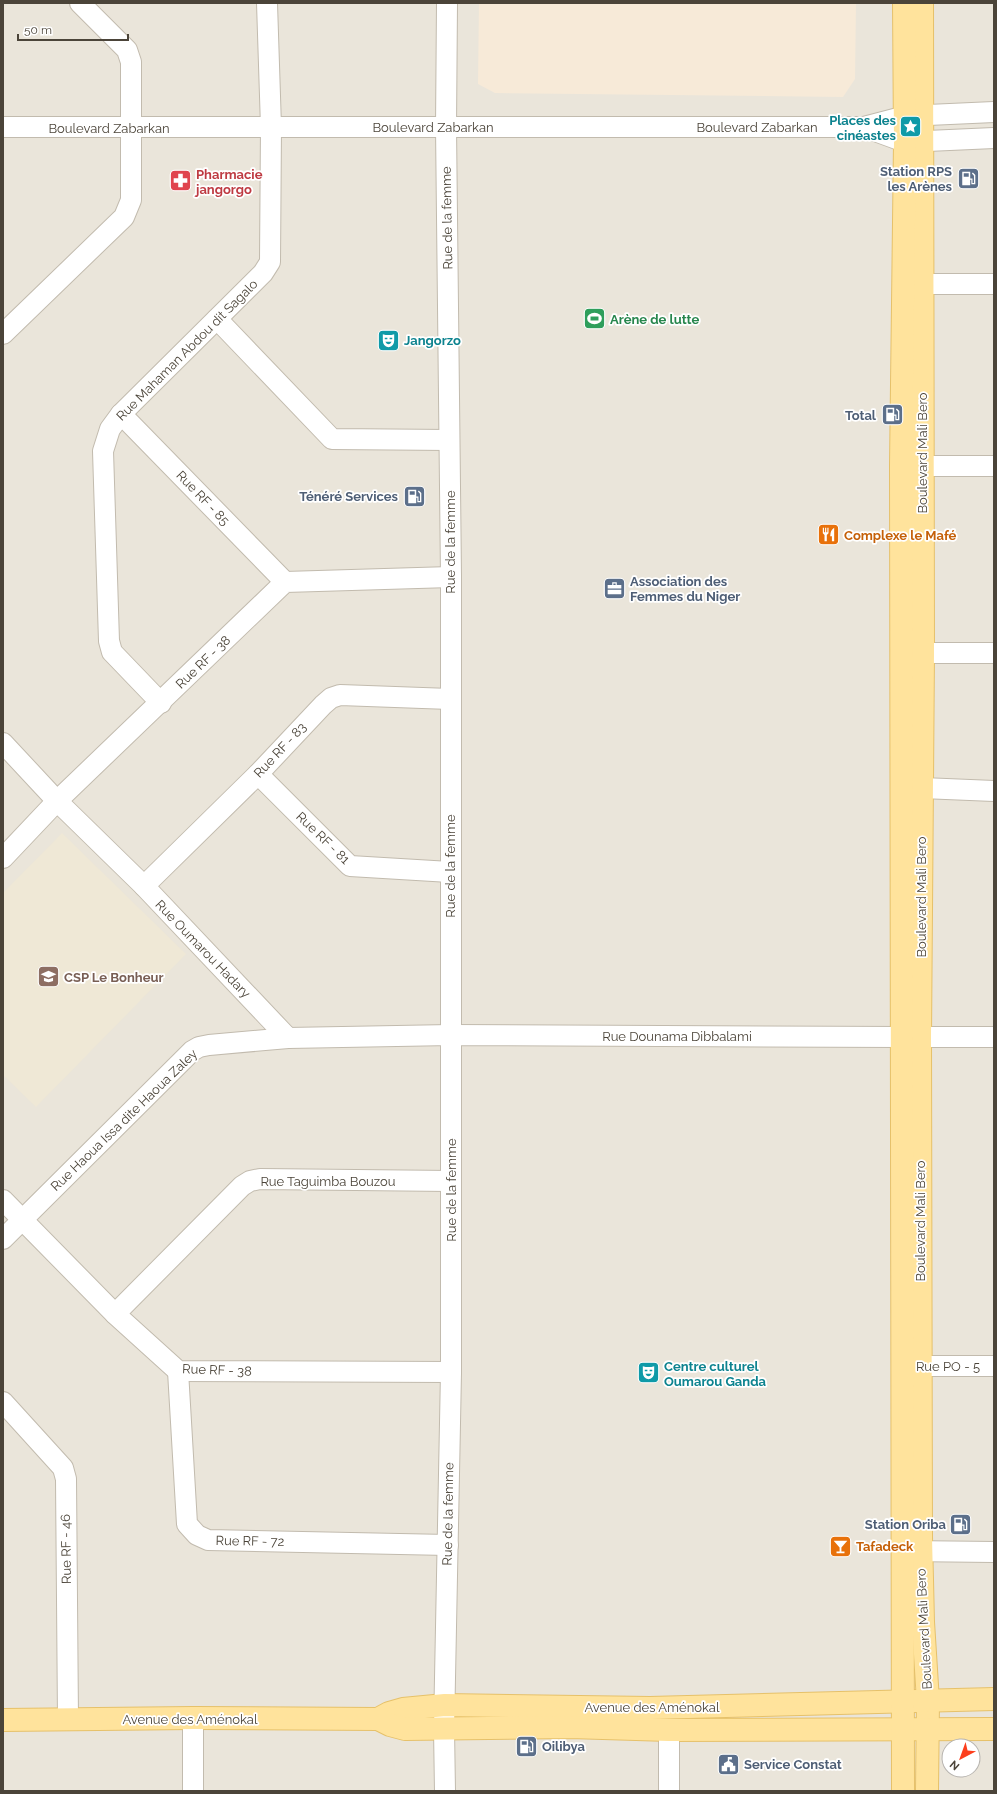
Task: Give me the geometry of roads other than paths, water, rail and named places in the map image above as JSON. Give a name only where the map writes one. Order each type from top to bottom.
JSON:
[{"type":"main road","name":"Boulevard Mali Bero","points":[[904,3],[914,115]]},
{"type":"main road","name":"Boulevard Mali Bero","points":[[903,1791],[902,1703],[912,1551],[912,1366],[911,1037],[901,466],[914,115],[922,3]]},
{"type":"main road","name":"Boulevard Mali Bero","points":[[911,1037],[922,788],[923,653],[921,284],[913,142]]},
{"type":"main road","name":"Boulevard Mali Bero","points":[[912,1551],[922,1622],[928,1701],[927,1791]]},
{"type":"main road","name":"Avenue des Aménokal","points":[[3,1720],[193,1718],[378,1719],[389,1713],[403,1709],[445,1705],[650,1708],[902,1703],[994,1699]]},
{"type":"main road","points":[[724,1706],[724,1730]]},
{"type":"main road","points":[[650,1708],[659,1730]]},
{"type":"main road","name":"Avenue des Aménokal","points":[[378,1719],[390,1726],[405,1729],[570,1727],[659,1730],[903,1731],[928,1728],[994,1729]]},
{"type":"street","points":[[3,334],[124,217],[131,200],[131,62],[127,50],[80,3]]},
{"type":"street","name":"Rue Mahaman Abdou dit Sagalo","points":[[160,702],[112,652],[109,641],[103,451],[110,429],[122,414],[263,273],[270,262],[272,128],[267,3]]},
{"type":"street","name":"Rue de la femme","points":[[445,1791],[444,1729],[451,1372],[451,577],[446,127],[447,3]]},
{"type":"street","name":"Boulevard Zabarkan","points":[[3,128],[864,127],[914,115],[994,112]]},
{"type":"street","name":"Boulevard Zabarkan","points":[[864,127],[913,142]]},
{"type":"street","points":[[913,142],[994,138]]},
{"type":"street","points":[[921,284],[994,284]]},
{"type":"street","points":[[217,319],[332,439],[449,440]]},
{"type":"street","name":"Rue RF - 85","points":[[122,414],[285,582]]},
{"type":"street","points":[[901,466],[994,466]]},
{"type":"street","points":[[285,582],[451,577]]},
{"type":"street","name":"Rue RF - 38","points":[[3,858],[57,801],[285,582]]},
{"type":"street","points":[[923,653],[994,653]]},
{"type":"street","name":"Rue RF - 83","points":[[144,886],[258,774],[323,705],[332,698],[340,695],[450,699]]},
{"type":"street","name":"Rue Oumarou Hadary","points":[[3,743],[57,801],[144,886],[288,1038]]},
{"type":"street","name":"Rue RF - 81","points":[[258,774],[350,866],[450,872]]},
{"type":"street","points":[[922,788],[994,791]]},
{"type":"street","points":[[288,1038],[451,1035]]},
{"type":"street","name":"Rue Dounama Dibbalami","points":[[451,1035],[994,1037]]},
{"type":"street","name":"Rue Haoua Issa dite Haoua Zaley","points":[[3,1239],[192,1051],[199,1047],[209,1045],[288,1038]]},
{"type":"street","name":"Rue Taguimba Bouzou","points":[[115,1314],[242,1186],[250,1181],[260,1179],[451,1182]]},
{"type":"street","name":"Rue RF - 38","points":[[3,1200],[115,1314],[178,1371],[451,1372]]},
{"type":"street","name":"Rue PO - 5","points":[[912,1366],[994,1366]]},
{"type":"street","name":"Rue RF - 72","points":[[178,1371],[187,1524],[197,1535],[208,1540],[448,1545]]},
{"type":"street","name":"Rue RF - 46","points":[[3,1402],[63,1468],[66,1479],[68,1720]]},
{"type":"street","points":[[912,1551],[994,1552]]},
{"type":"street","points":[[193,1718],[193,1791]]},
{"type":"street","points":[[659,1730],[669,1791]]},
{"type":"place","name":"Places des cinéastes","points":[[911,127]]},
{"type":"place","name":"Station RPS les Arènes","points":[[968,178]]},
{"type":"place","name":"Pharmacie jangorgo","points":[[181,181]]},
{"type":"place","name":"Arène de lutte","points":[[595,319]]},
{"type":"place","name":"Jangorzo","points":[[389,340]]},
{"type":"place","name":"Total","points":[[892,415]]},
{"type":"place","name":"Ténéré Services","points":[[414,496]]},
{"type":"place","name":"Complexe le Mafé","points":[[828,535]]},
{"type":"place","name":"Association des Femmes du Niger","points":[[614,588]]},
{"type":"place","name":"CSP Le Bonheur","points":[[48,977]]},
{"type":"place","name":"Centre culturel Oumarou Ganda","points":[[649,1373]]},
{"type":"place","name":"Station Oriba","points":[[961,1524]]},
{"type":"place","name":"Tafadeck","points":[[841,1546]]},
{"type":"place","name":"Oilibya","points":[[527,1746]]},
{"type":"place","name":"Service Constat","points":[[729,1764]]}]
